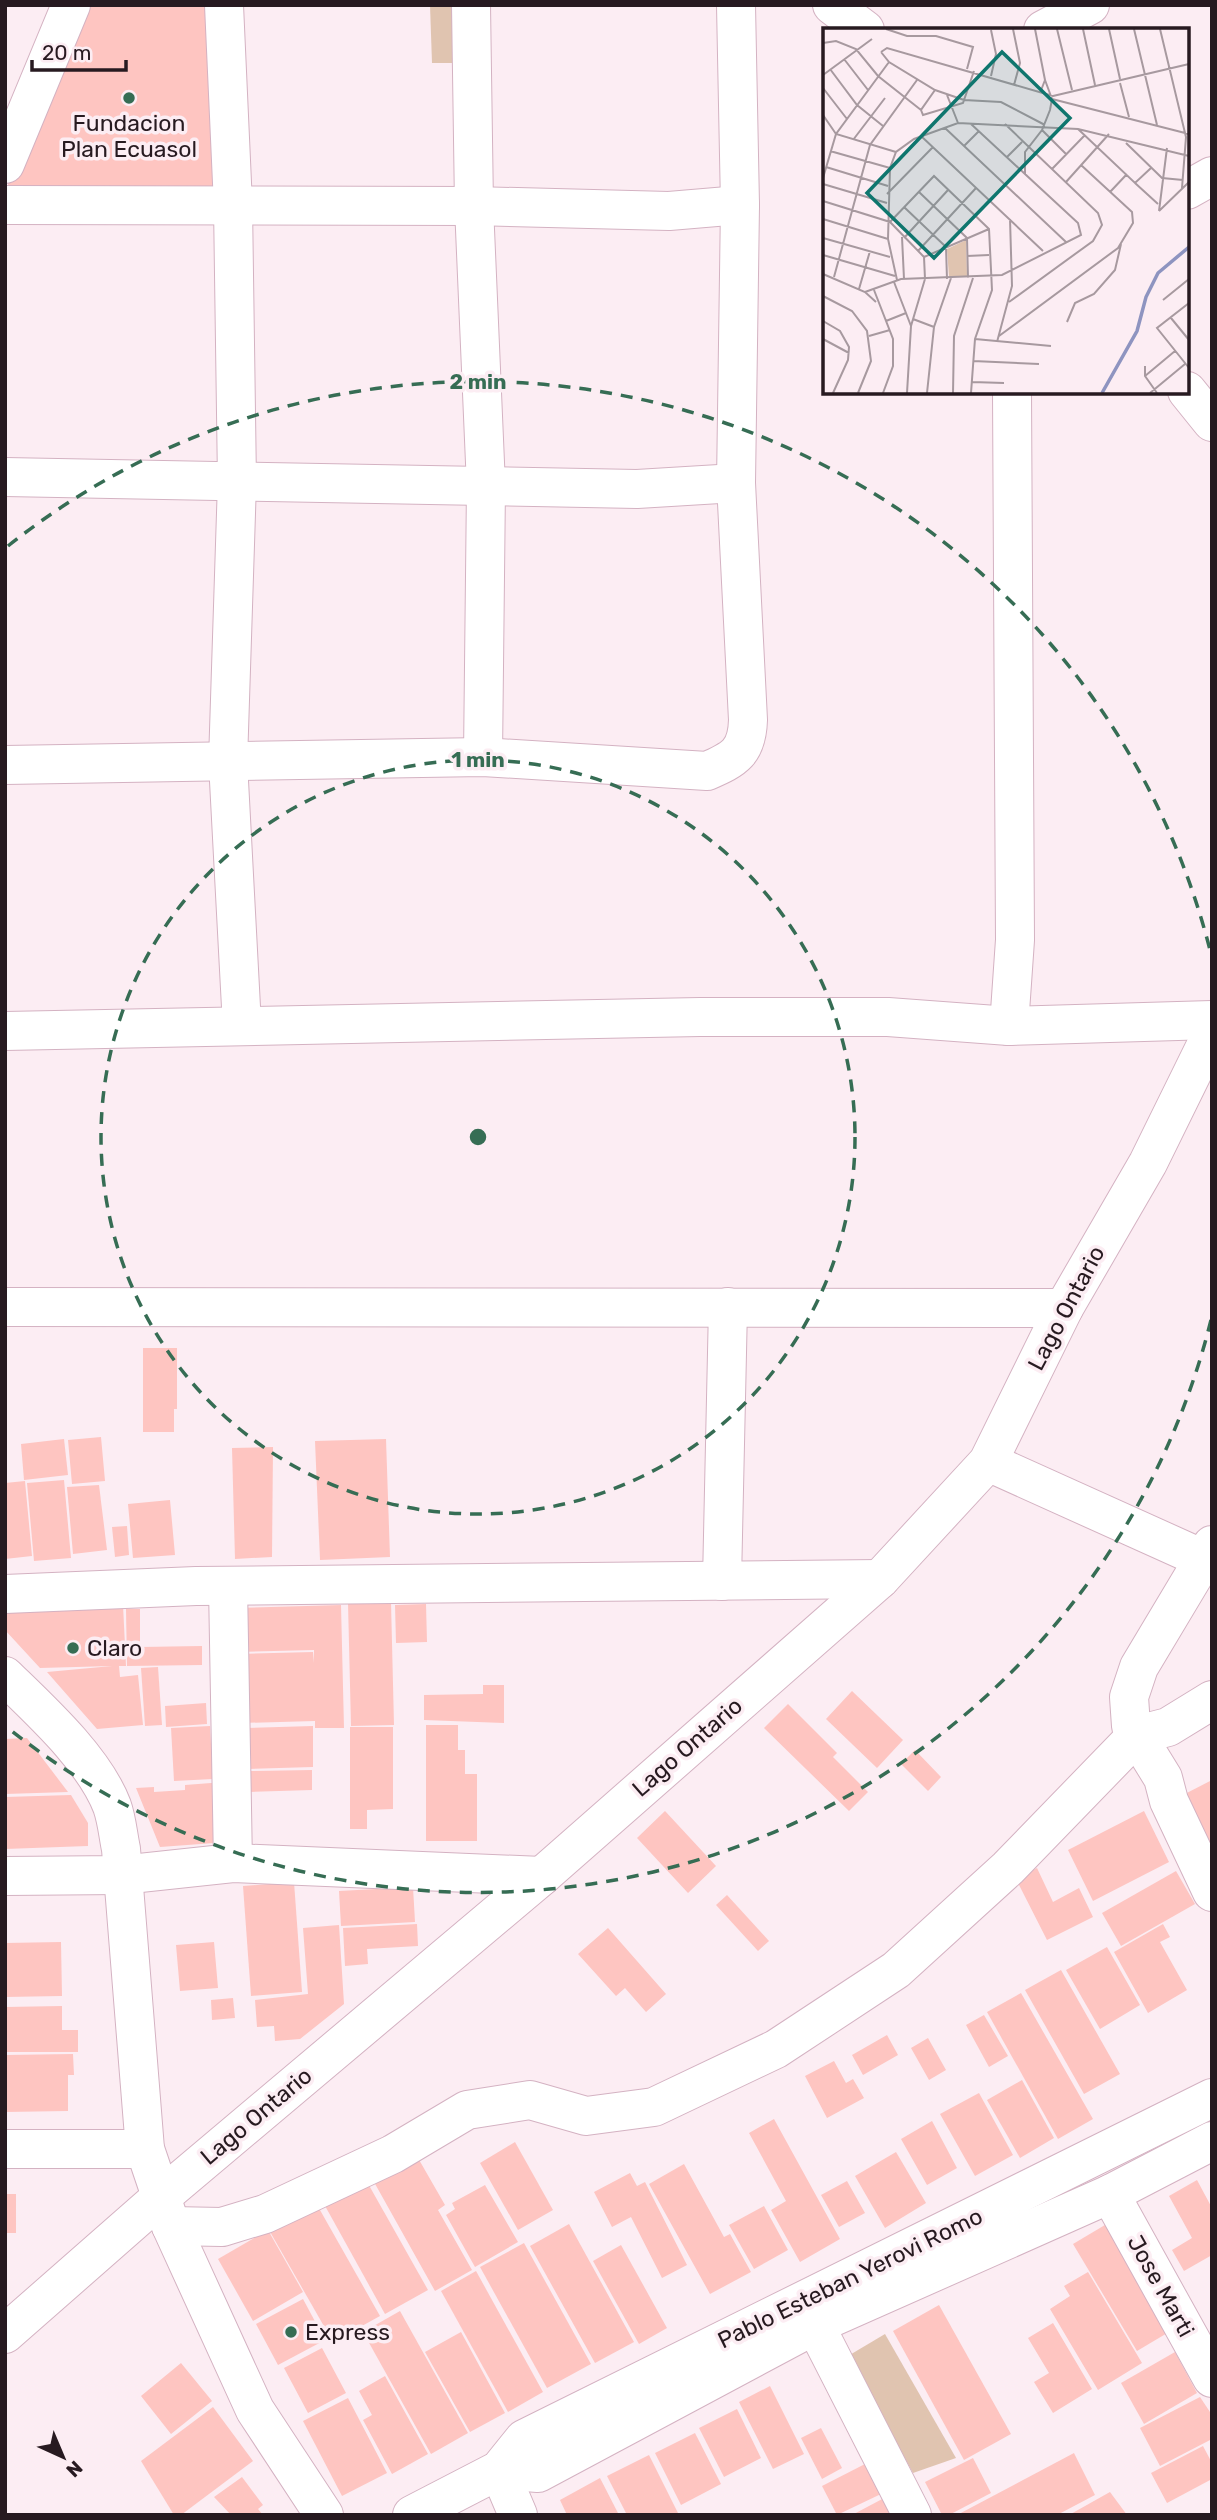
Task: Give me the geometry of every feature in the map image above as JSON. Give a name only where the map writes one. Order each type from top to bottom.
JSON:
[{"type":"street","points":[[5,164],[71,5]]},
{"type":"street","points":[[224,5],[233,205],[237,482],[228,762],[242,1026]]},
{"type":"street","points":[[471,5],[474,206],[486,486],[483,757]]},
{"type":"street","points":[[5,765],[483,757],[707,771],[737,755],[748,741],[748,720],[736,483],[740,205],[736,5]]},
{"type":"street","points":[[832,5],[862,28]]},
{"type":"street","points":[[1048,28],[1090,5]]},
{"type":"street","points":[[1189,189],[1212,176]]},
{"type":"street","points":[[5,205],[474,206],[669,211],[740,205]]},
{"type":"street","points":[[1189,393],[1212,422]]},
{"type":"street","points":[[1009,1026],[1015,940],[1012,394]]},
{"type":"street","points":[[5,477],[637,489],[736,483]]},
{"type":"street","points":[[5,1031],[713,1017],[888,1017],[1009,1026],[1212,1020]]},
{"type":"street","name":"Lago Ontario","points":[[5,2334],[166,2211],[880,1579],[988,1462],[1064,1308],[1148,1163],[1212,1033]]},
{"type":"street","points":[[5,1307],[1064,1308]]},
{"type":"street","points":[[722,1581],[728,1307]]},
{"type":"street","points":[[988,1462],[1209,1556],[1139,1667],[1129,1697],[1131,1726],[1163,1778],[1170,1801],[1212,1892]]},
{"type":"street","points":[[5,1594],[228,1586],[880,1579]]},
{"type":"street","points":[[228,1586],[233,1863]]},
{"type":"street","points":[[5,1676],[45,1715],[96,1774],[116,1816],[145,2149],[166,2211],[254,2410],[324,2515]]},
{"type":"street","points":[[166,2211],[222,2227],[265,2214],[393,2154],[467,2109],[530,2100],[586,2116],[654,2107],[776,2049],[896,1970],[1008,1868],[1137,1735],[1168,1727],[1212,1700]]},
{"type":"street","points":[[5,1876],[121,1875],[233,1863],[542,1876]]},
{"type":"street","name":"Pablo Esteban Yerovi Romo","points":[[412,2515],[499,2470],[524,2439],[1212,2098]]},
{"type":"street","name":"Pablo Esteban Yerovi Romo","points":[[499,2470],[538,2473],[815,2325],[1110,2194],[1212,2141]]},
{"type":"street","points":[[5,2149],[145,2149]]},
{"type":"street","name":"Jose Marti","points":[[1110,2194],[1212,2378]]},
{"type":"street","points":[[815,2325],[912,2515]]},
{"type":"street","points":[[499,2470],[518,2515]]},
{"type":"shaded area","points":[[430,5],[459,5],[460,63],[432,63]]},
{"type":"shaded area","points":[[885,2334],[956,2458],[913,2473],[848,2356]]},
{"type":"building","name":"Fundacion Plan Ecuasol","points":[[80,5],[211,5],[221,192],[5,192]]},
{"type":"building","points":[[143,1348],[177,1348],[177,1409],[174,1409],[174,1432],[143,1432]]},
{"type":"building","points":[[101,1437],[105,1481],[72,1484],[68,1440]]},
{"type":"building","points":[[64,1439],[68,1475],[24,1480],[21,1444]]},
{"type":"building","points":[[386,1439],[390,1557],[320,1560],[315,1441]]},
{"type":"building","points":[[273,1447],[272,1557],[235,1559],[232,1448]]},
{"type":"building","points":[[64,1480],[71,1558],[34,1561],[27,1483]]},
{"type":"building","points":[[25,1481],[32,1556],[5,1559],[5,1483]]},
{"type":"building","points":[[99,1485],[107,1550],[73,1554],[67,1487]]},
{"type":"building","points":[[170,1500],[175,1555],[133,1558],[128,1504]]},
{"type":"building","points":[[127,1526],[129,1555],[115,1557],[112,1527]]},
{"type":"building","points":[[391,1602],[394,1725],[351,1726],[348,1603]]},
{"type":"building","points":[[426,1604],[427,1642],[396,1643],[395,1605]]},
{"type":"building","name":"Claro","points":[[123,1605],[126,1666],[119,1666],[120,1677],[138,1675],[143,1725],[97,1729],[47,1672],[112,1666],[40,1668],[5,1630],[5,1611]]},
{"type":"building","points":[[341,1605],[344,1728],[315,1728],[315,1721],[241,1723],[240,1654],[313,1652],[314,1663],[314,1650],[236,1652],[235,1608]]},
{"type":"building","points":[[126,1609],[140,1609],[140,1647],[202,1646],[202,1665],[127,1666]]},
{"type":"building","points":[[158,1667],[162,1725],[145,1726],[141,1668]]},
{"type":"building","points":[[483,1685],[504,1685],[504,1723],[424,1720],[424,1695],[483,1694]]},
{"type":"building","points":[[852,1691],[903,1740],[877,1768],[826,1719]]},
{"type":"building","points":[[206,1703],[207,1724],[166,1727],[165,1706]]},
{"type":"building","points":[[788,1704],[837,1753],[833,1757],[868,1792],[849,1811],[764,1728]]},
{"type":"building","points":[[426,1725],[458,1725],[458,1750],[465,1750],[465,1774],[477,1774],[477,1841],[426,1841]]},
{"type":"building","points":[[210,1726],[213,1779],[174,1781],[171,1728]]},
{"type":"building","points":[[313,1726],[313,1767],[247,1769],[246,1728]]},
{"type":"building","points":[[350,1727],[393,1727],[393,1809],[367,1810],[367,1829],[350,1829]]},
{"type":"building","points":[[27,1738],[68,1792],[5,1794],[5,1739]]},
{"type":"building","points":[[915,1750],[941,1777],[928,1791],[901,1764]]},
{"type":"building","points":[[312,1770],[312,1790],[250,1792],[249,1771]]},
{"type":"building","points":[[1212,1780],[1212,1844],[1206,1847],[1179,1797]]},
{"type":"building","points":[[224,1782],[228,1842],[160,1847],[136,1788],[154,1787],[154,1792],[185,1790],[185,1785]]},
{"type":"building","points":[[71,1795],[88,1823],[88,1846],[5,1849],[5,1797]]},
{"type":"building","points":[[665,1811],[716,1866],[688,1893],[637,1838]]},
{"type":"building","points":[[1144,1811],[1169,1862],[1093,1901],[1068,1850]]},
{"type":"building","points":[[1037,1868],[1053,1902],[1079,1888],[1093,1917],[1047,1940],[1016,1879]]},
{"type":"building","points":[[1176,1871],[1195,1904],[1121,1946],[1102,1913]]},
{"type":"building","points":[[294,1882],[302,1992],[251,1996],[243,1886]]},
{"type":"building","points":[[413,1887],[415,1922],[341,1926],[339,1891]]},
{"type":"building","points":[[727,1895],[769,1941],[758,1951],[716,1905]]},
{"type":"building","points":[[417,1924],[418,1946],[367,1949],[368,1964],[345,1966],[343,1928]]},
{"type":"building","points":[[1163,1924],[1170,1937],[1160,1942],[1187,1990],[1148,2013],[1114,1952]]},
{"type":"building","points":[[339,1925],[344,2004],[300,2039],[275,2041],[274,2026],[257,2027],[255,2000],[308,1994],[303,1928]]},
{"type":"building","points":[[608,1928],[666,1994],[646,2012],[625,1988],[616,1996],[578,1954]]},
{"type":"building","points":[[61,1942],[62,1996],[5,1997],[5,1943]]},
{"type":"building","points":[[214,1942],[218,1988],[180,1991],[176,1945]]},
{"type":"building","points":[[1107,1947],[1140,2005],[1100,2029],[1066,1970]]},
{"type":"building","points":[[1061,1970],[1120,2074],[1084,2094],[1025,1990]]},
{"type":"building","points":[[1021,1993],[1093,2119],[1058,2139],[987,2012]]},
{"type":"building","points":[[233,1998],[235,2018],[212,2020],[211,2000]]},
{"type":"building","points":[[62,2006],[62,2030],[78,2030],[78,2052],[5,2052],[5,2007]]},
{"type":"building","points":[[984,2015],[1008,2056],[989,2067],[966,2025]]},
{"type":"building","points":[[887,2035],[898,2055],[863,2075],[852,2055]]},
{"type":"building","points":[[928,2038],[946,2070],[929,2080],[911,2048]]},
{"type":"building","points":[[73,2054],[74,2075],[68,2075],[68,2111],[5,2112],[5,2055]]},
{"type":"building","points":[[834,2061],[846,2083],[853,2079],[864,2098],[827,2118],[805,2076]]},
{"type":"building","points":[[1022,2080],[1054,2138],[1020,2158],[987,2100]]},
{"type":"building","points":[[979,2093],[1013,2155],[975,2176],[940,2114]]},
{"type":"building","points":[[774,2119],[840,2239],[800,2262],[771,2210],[786,2201],[749,2133]]},
{"type":"building","points":[[932,2121],[957,2168],[927,2185],[901,2139]]},
{"type":"building","points":[[515,2142],[553,2210],[518,2230],[480,2163]]},
{"type":"building","points":[[896,2152],[926,2203],[885,2228],[855,2176]]},
{"type":"building","points":[[418,2158],[445,2205],[438,2210],[472,2270],[435,2291],[374,2182]]},
{"type":"building","points":[[684,2164],[724,2237],[730,2234],[751,2272],[710,2294],[649,2184]]},
{"type":"building","points":[[630,2173],[637,2186],[645,2182],[687,2265],[662,2278],[631,2217],[612,2227],[594,2192]]},
{"type":"building","points":[[366,2180],[428,2290],[385,2314],[324,2204]]},
{"type":"building","points":[[1197,2180],[1212,2208],[1212,2255],[1184,2271],[1172,2250],[1192,2238],[1169,2196]]},
{"type":"building","points":[[847,2181],[865,2213],[839,2227],[821,2195]]},
{"type":"building","points":[[485,2185],[518,2242],[475,2267],[446,2215],[455,2209],[452,2203]]},
{"type":"building","points":[[5,2194],[16,2194],[16,2233],[5,2233]]},
{"type":"building","points":[[316,2203],[380,2316],[333,2342],[269,2230]]},
{"type":"building","points":[[764,2206],[788,2250],[754,2269],[729,2225]]},
{"type":"building","points":[[1110,2222],[1174,2329],[1137,2351],[1073,2244]]},
{"type":"building","points":[[569,2224],[634,2342],[595,2363],[530,2246]]},
{"type":"building","points":[[268,2230],[303,2292],[253,2321],[218,2259]]},
{"type":"building","points":[[524,2243],[591,2364],[547,2388],[480,2267]]},
{"type":"building","points":[[621,2245],[667,2328],[639,2344],[593,2261]]},
{"type":"building","points":[[476,2271],[543,2392],[508,2412],[441,2291]]},
{"type":"building","points":[[1088,2272],[1142,2363],[1098,2390],[1050,2309],[1070,2296],[1064,2286]]},
{"type":"building","name":"Express","points":[[303,2299],[325,2340],[278,2365],[256,2324]]},
{"type":"building","points":[[939,2305],[1011,2434],[964,2460],[893,2331]]},
{"type":"building","points":[[400,2311],[468,2433],[431,2454],[363,2332]]},
{"type":"building","points":[[1053,2323],[1092,2389],[1053,2413],[1034,2382],[1049,2373],[1028,2338]]},
{"type":"building","points":[[461,2332],[505,2413],[470,2432],[425,2352]]},
{"type":"building","points":[[322,2348],[346,2393],[308,2413],[284,2368]]},
{"type":"building","points":[[1175,2352],[1197,2393],[1144,2424],[1121,2383]]},
{"type":"building","points":[[181,2363],[212,2401],[171,2434],[141,2396]]},
{"type":"building","points":[[385,2376],[428,2454],[392,2474],[363,2420],[372,2415],[359,2391]]},
{"type":"building","points":[[770,2386],[804,2454],[773,2469],[739,2402]]},
{"type":"building","points":[[1200,2397],[1212,2415],[1212,2439],[1160,2466],[1140,2428]]},
{"type":"building","points":[[348,2398],[387,2473],[342,2496],[303,2421]]},
{"type":"building","points":[[213,2407],[253,2461],[181,2515],[174,2515],[141,2461]]},
{"type":"building","points":[[737,2409],[761,2458],[724,2477],[699,2428]]},
{"type":"building","points":[[821,2428],[842,2468],[822,2479],[801,2438]]},
{"type":"building","points":[[695,2433],[721,2484],[681,2505],[655,2453]]},
{"type":"building","points":[[1203,2446],[1212,2463],[1212,2479],[1167,2503],[1151,2473]]},
{"type":"building","points":[[1074,2453],[1095,2495],[1057,2515],[957,2515]]},
{"type":"building","points":[[649,2455],[679,2515],[627,2515],[607,2476]]},
{"type":"building","points":[[973,2458],[991,2493],[949,2515],[942,2515],[925,2482]]},
{"type":"building","points":[[865,2464],[881,2494],[837,2515],[822,2486]]},
{"type":"building","points":[[242,2477],[263,2505],[258,2509],[263,2515],[231,2515],[214,2497]]},
{"type":"building","points":[[600,2478],[619,2515],[567,2515],[560,2500]]},
{"type":"building","points":[[1110,2492],[1127,2515],[1069,2515]]},
{"type":"building","points":[[886,2497],[895,2515],[852,2515]]},
{"type":"place","name":"Fundacion Plan Ecuasol","points":[[129,98]]},
{"type":"place","name":"Claro","points":[[73,1648]]},
{"type":"place","name":"Express","points":[[291,2332]]}]
